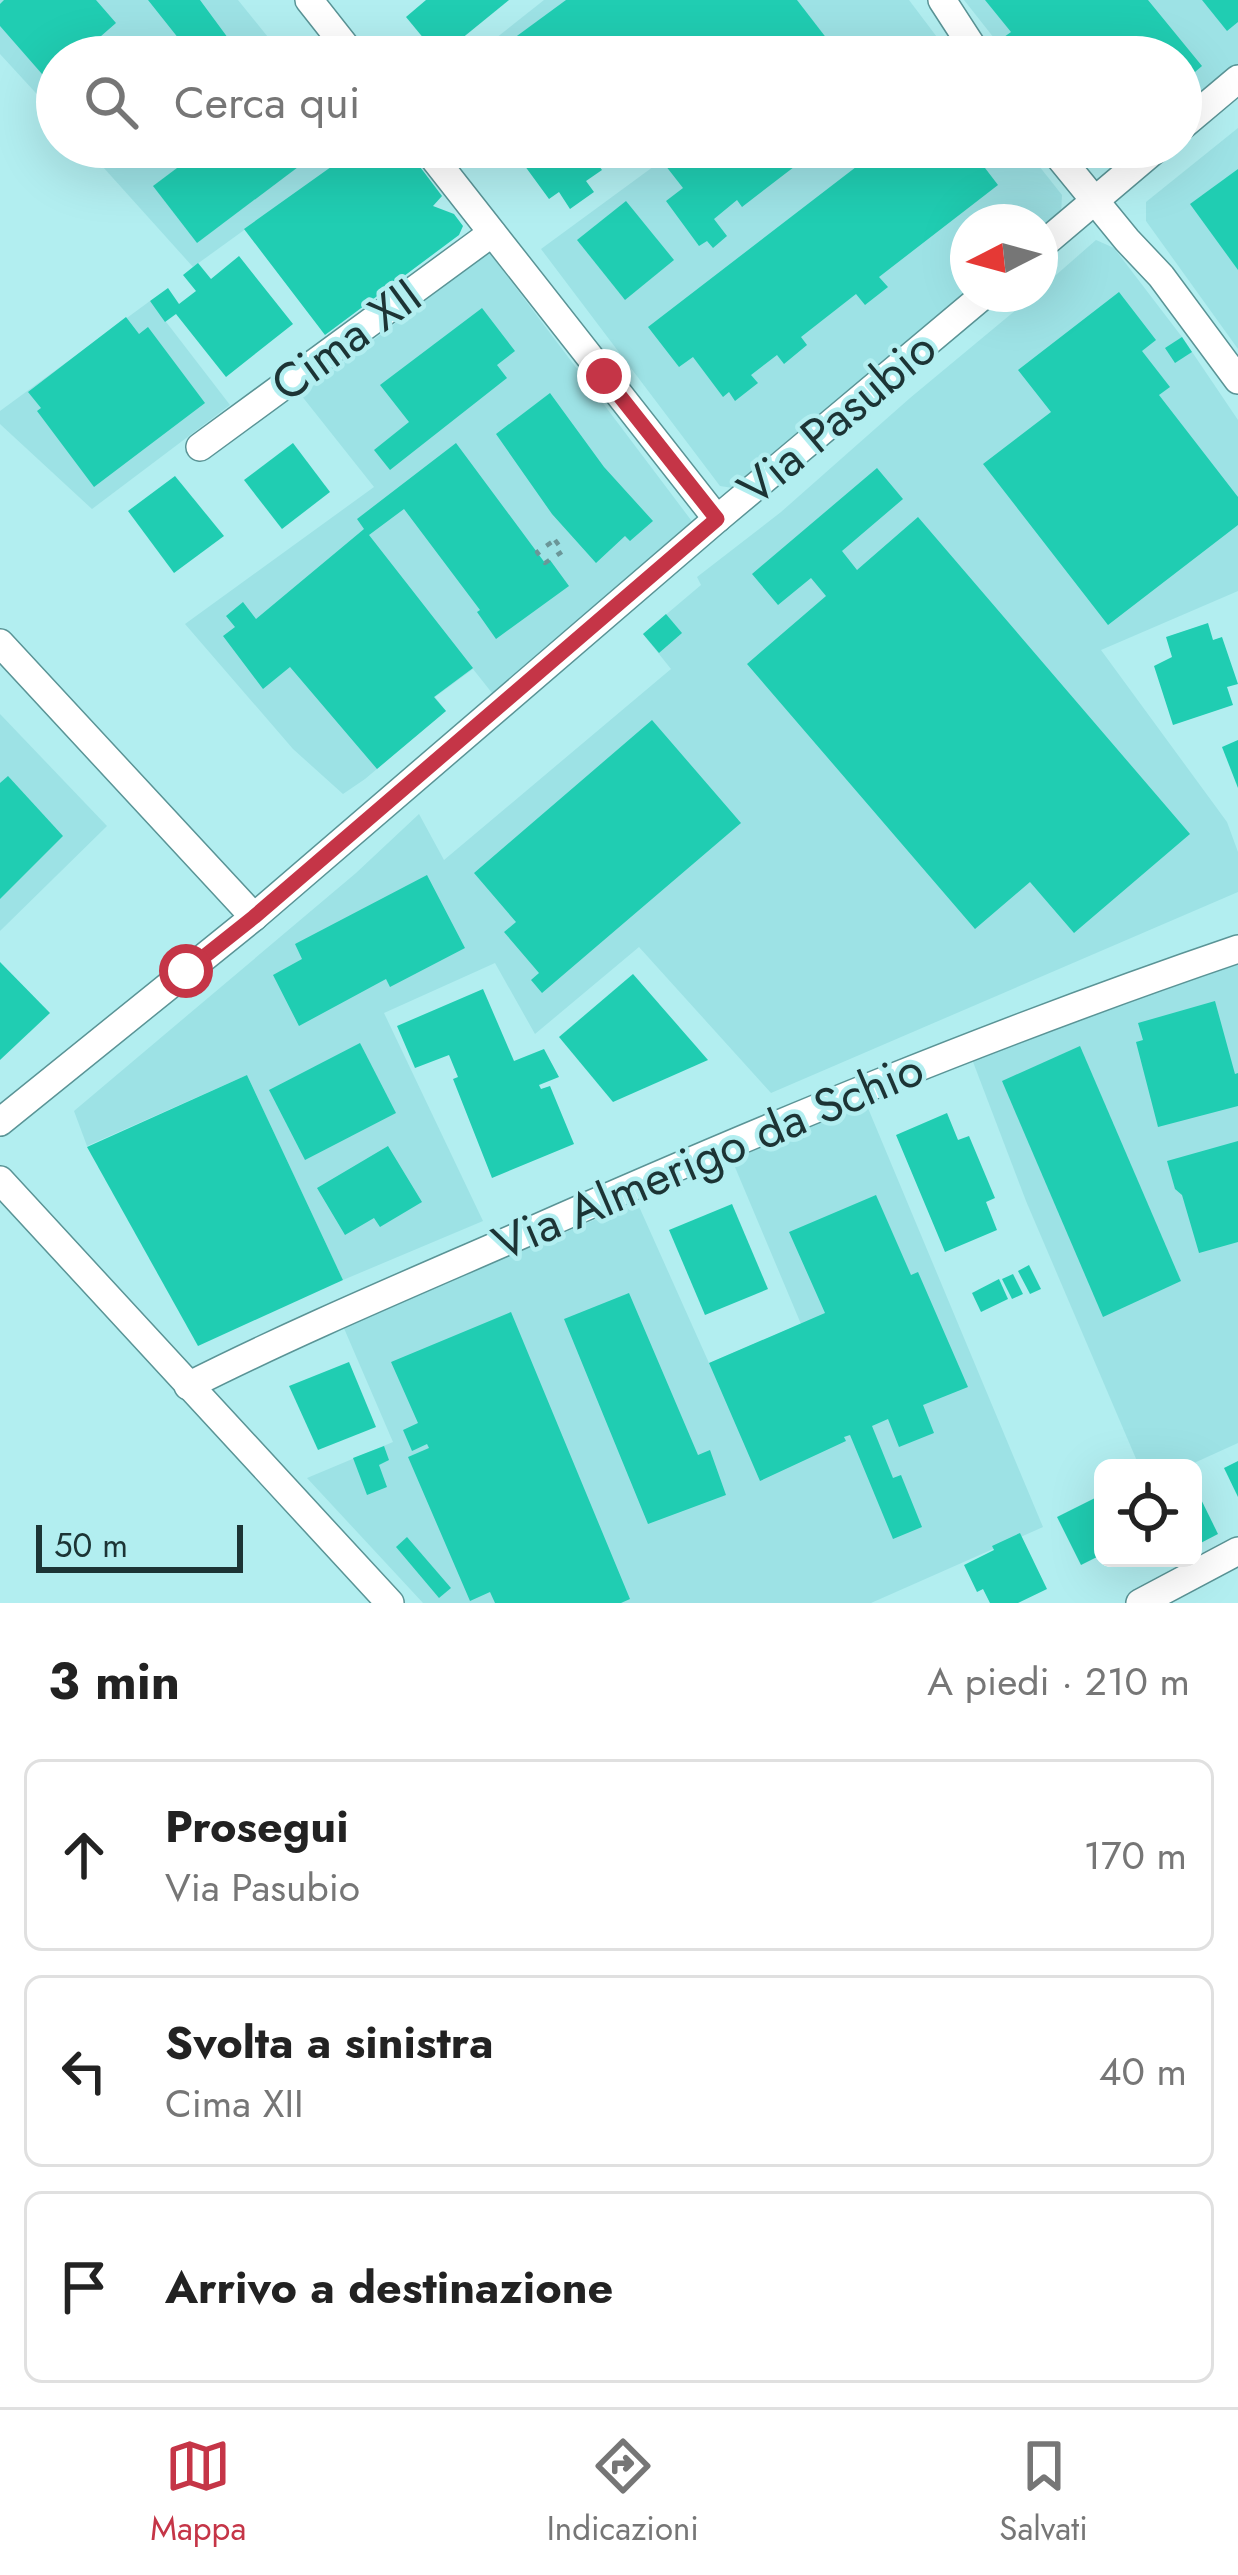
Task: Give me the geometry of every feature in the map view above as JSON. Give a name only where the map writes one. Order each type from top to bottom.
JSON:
[{"type":"street","points":[[309,0],[337,36]]},
{"type":"street","points":[[942,0],[965,36]]},
{"type":"street","points":[[1202,110],[1238,79]]},
{"type":"street","points":[[441,168],[717,519]]},
{"type":"street","points":[[1068,168],[1161,276],[1238,380]]},
{"type":"street","points":[[1058,233],[1134,168]]},
{"type":"street","name":"Cima XII","points":[[200,447],[492,232]]},
{"type":"street","name":"Via Pasubio","points":[[0,1122],[254,917],[964,312]]},
{"type":"street","points":[[0,643],[254,917]]},
{"type":"street","name":"Via Almerigo da Schio","points":[[188,1387],[528,1232],[860,1090],[1238,949]]},
{"type":"street","points":[[0,1180],[390,1603]]},
{"type":"street","points":[[1140,1603],[1238,1551]]},
{"type":"shaded area","points":[[0,0],[238,0],[267,36],[36,36],[36,93],[0,54]]},
{"type":"shaded area","points":[[544,0],[909,0],[936,36],[499,36]]},
{"type":"shaded area","points":[[964,0],[1238,0],[1238,72],[1202,102],[1202,36],[992,36]]},
{"type":"shaded area","points":[[1238,128],[1238,349],[1146,221],[1146,202],[1188,168],[1202,168],[1202,157]]},
{"type":"shaded area","points":[[104,168],[330,168],[193,267]]},
{"type":"shaded area","points":[[651,168],[1041,168],[1062,195],[1061,215],[1058,217],[1058,204],[950,204],[950,308],[733,488],[720,486],[541,249]]},
{"type":"shaded area","points":[[1096,240],[1114,248],[1238,420],[1238,591],[1101,650],[1227,822],[1238,852],[1238,892],[771,1093],[639,947],[535,1034],[495,963],[384,1013],[483,1221],[343,1280],[247,1075],[87,1146],[74,1111],[356,873],[419,814],[444,860],[671,669],[643,634],[701,585],[697,577],[781,512],[1013,312],[1058,312],[1058,273]]},
{"type":"shaded area","points":[[489,252],[697,528],[496,698],[473,669],[435,697],[446,711],[343,794],[293,749],[185,624],[374,487],[301,395]]},
{"type":"shaded area","points":[[150,301],[230,405],[92,509],[0,424],[0,411]]},
{"type":"shaded area","points":[[0,714],[107,826],[0,931]]},
{"type":"shaded area","points":[[1238,959],[1238,1443],[1202,1459],[1136,1459],[1026,1201],[970,1054]]},
{"type":"shaded area","points":[[865,1101],[1043,1527],[871,1603],[423,1603],[307,1478],[393,1442],[343,1326],[637,1202],[709,1363],[801,1324],[732,1160]]},
{"type":"building","points":[[4,0],[96,0],[116,23],[101,36],[36,36],[36,67],[0,26]]},
{"type":"building","points":[[148,0],[200,0],[227,36],[177,36]]},
{"type":"building","points":[[426,0],[509,0],[465,36],[422,36],[406,17]]},
{"type":"building","points":[[566,0],[797,0],[825,36],[517,36]]},
{"type":"building","points":[[985,0],[1148,0],[1177,36],[1006,36],[1011,32]]},
{"type":"building","points":[[1202,0],[1238,0],[1238,22],[1227,31]]},
{"type":"building","points":[[177,168],[297,168],[197,243],[153,186]]},
{"type":"building","points":[[330,168],[421,168],[442,196],[433,206],[454,214],[463,226],[459,235],[325,335],[244,229]]},
{"type":"building","points":[[526,168],[602,170],[586,181],[594,192],[570,209],[559,192],[549,199]]},
{"type":"building","points":[[667,168],[793,168],[742,207],[737,200],[714,219],[727,236],[713,248],[707,241],[699,246],[666,201],[683,188]]},
{"type":"building","points":[[855,168],[985,168],[998,185],[973,204],[950,204],[950,222],[879,277],[888,287],[865,305],[856,294],[801,337],[807,345],[784,364],[777,355],[751,375],[758,383],[735,401],[729,392],[723,397],[693,357],[679,367],[648,327]]},
{"type":"building","points":[[1238,169],[1238,270],[1190,204]]},
{"type":"building","points":[[626,201],[674,260],[625,300],[577,240]]},
{"type":"building","points":[[239,256],[293,324],[226,377],[176,314],[165,322],[150,301],[168,288],[179,304],[196,291],[183,275],[198,263],[211,279]]},
{"type":"building","points":[[1119,292],[1156,340],[1142,351],[1170,387],[1159,395],[1238,497],[1238,525],[1108,625],[983,464],[1051,412],[1018,370]]},
{"type":"building","points":[[482,308],[515,351],[497,365],[507,378],[390,470],[374,450],[409,422],[380,385]]},
{"type":"building","points":[[126,317],[139,334],[148,327],[205,403],[94,487],[28,392]]},
{"type":"building","points":[[1182,337],[1192,352],[1175,363],[1165,348]]},
{"type":"building","points":[[550,393],[604,467],[653,521],[630,541],[625,536],[596,563],[552,514],[496,434]]},
{"type":"building","points":[[293,443],[330,492],[282,529],[244,480]]},
{"type":"building","points":[[456,443],[545,563],[550,560],[569,586],[496,639],[480,610],[404,509],[369,535],[473,668],[434,697],[446,711],[377,769],[290,667],[263,689],[223,636],[235,627],[226,616],[243,602],[256,619],[364,529],[357,519]]},
{"type":"building","points":[[877,468],[903,499],[842,551],[857,570],[918,517],[1190,834],[1074,933],[1030,882],[975,929],[747,664],[826,596],[811,578],[778,605],[752,574]]},
{"type":"building","points":[[175,476],[224,536],[174,573],[128,511]]},
{"type":"building","points":[[666,614],[682,633],[659,653],[643,634]]},
{"type":"building","points":[[1208,623],[1213,640],[1222,637],[1238,684],[1227,687],[1233,705],[1173,725],[1154,666],[1172,657],[1166,637]]},
{"type":"building","points":[[652,720],[741,823],[542,993],[531,980],[539,973],[504,932],[516,922],[474,873]]},
{"type":"building","points":[[1238,740],[1238,788],[1222,747]]},
{"type":"building","points":[[8,776],[63,836],[0,899],[0,783]]},
{"type":"building","points":[[427,875],[465,948],[390,987],[386,979],[299,1026],[273,975],[302,959],[295,944]]},
{"type":"building","points":[[0,962],[50,1013],[0,1060]]},
{"type":"building","points":[[633,974],[708,1060],[613,1102],[559,1037]]},
{"type":"building","points":[[483,989],[514,1061],[544,1049],[559,1077],[539,1085],[541,1089],[550,1086],[574,1144],[492,1178],[453,1079],[458,1077],[449,1055],[415,1068],[397,1026]]},
{"type":"building","points":[[1215,1001],[1238,1073],[1238,1106],[1158,1127],[1136,1042],[1143,1040],[1138,1023]]},
{"type":"building","points":[[360,1043],[396,1113],[305,1160],[269,1090]]},
{"type":"building","points":[[1080,1046],[1181,1281],[1103,1317],[1002,1081]]},
{"type":"building","points":[[247,1075],[343,1280],[198,1346],[87,1147]]},
{"type":"building","points":[[947,1113],[958,1140],[969,1136],[995,1198],[986,1202],[997,1230],[945,1252],[896,1135]]},
{"type":"building","points":[[1238,1141],[1238,1242],[1199,1253],[1167,1161]]},
{"type":"building","points":[[388,1146],[422,1202],[380,1227],[374,1218],[345,1235],[317,1188]]},
{"type":"building","points":[[876,1195],[911,1275],[918,1272],[968,1387],[923,1405],[934,1433],[899,1447],[888,1419],[872,1426],[893,1478],[901,1475],[922,1527],[893,1539],[850,1435],[760,1481],[709,1363],[825,1313],[789,1232]]},
{"type":"building","points":[[732,1204],[768,1289],[705,1315],[669,1230]]},
{"type":"building","points":[[1029,1265],[1041,1289],[1030,1294],[1018,1271]]},
{"type":"building","points":[[1013,1274],[1023,1294],[1012,1299],[1002,1279]]},
{"type":"building","points":[[999,1279],[1008,1299],[981,1312],[972,1293]]},
{"type":"building","points":[[629,1293],[698,1455],[710,1450],[726,1495],[648,1524],[564,1319]]},
{"type":"building","points":[[511,1312],[630,1599],[621,1603],[495,1603],[490,1592],[470,1601],[408,1457],[429,1448],[427,1444],[412,1451],[403,1430],[418,1423],[391,1362]]},
{"type":"building","points":[[349,1362],[376,1427],[318,1450],[289,1386]]},
{"type":"building","points":[[384,1446],[389,1460],[379,1465],[387,1487],[367,1495],[353,1458]]},
{"type":"building","points":[[1238,1461],[1238,1497],[1224,1468]]},
{"type":"building","points":[[1094,1498],[1094,1558],[1081,1565],[1057,1517]]},
{"type":"building","points":[[1202,1501],[1218,1534],[1202,1542]]},
{"type":"building","points":[[1020,1533],[1047,1589],[1018,1603],[990,1603],[983,1589],[977,1592],[964,1565]]},
{"type":"building","points":[[407,1537],[451,1588],[439,1598],[396,1547]]},
{"type":"route","points":[[186,971],[717,519],[604,376]]}]
